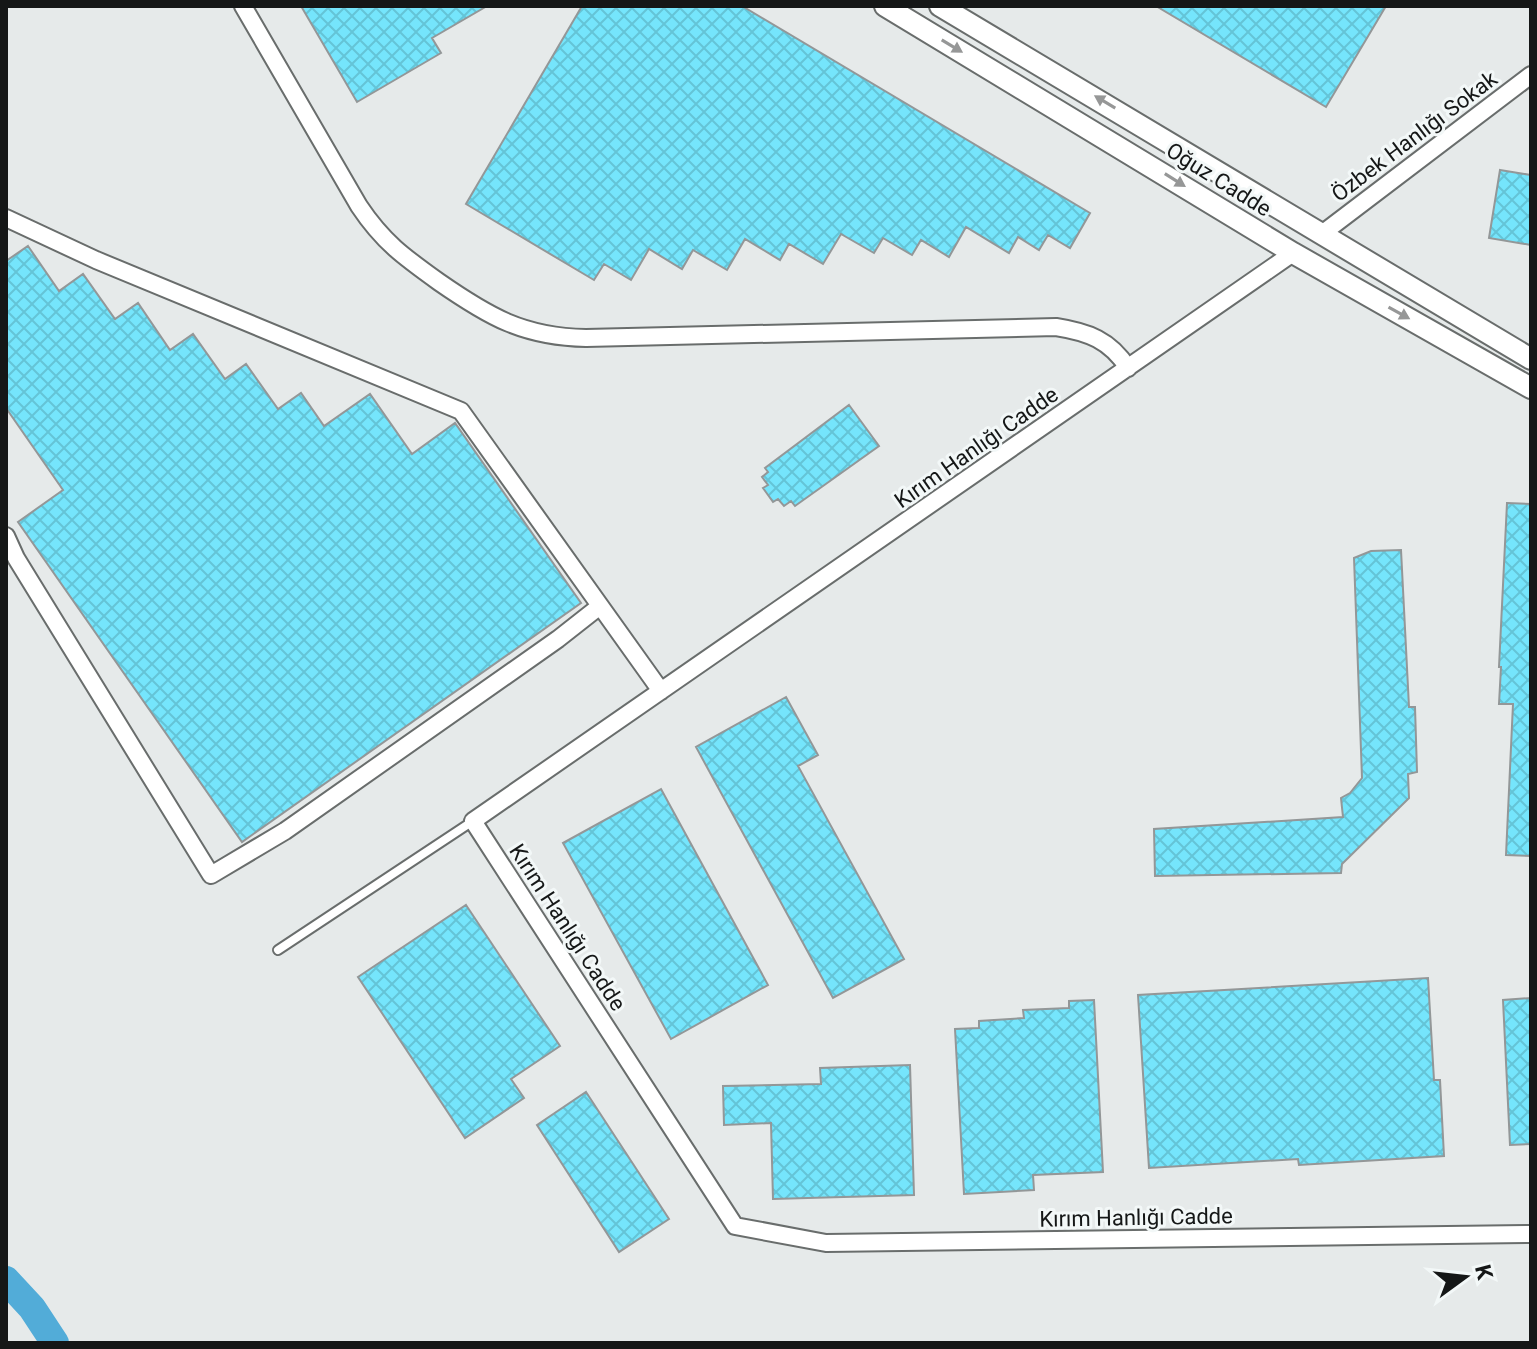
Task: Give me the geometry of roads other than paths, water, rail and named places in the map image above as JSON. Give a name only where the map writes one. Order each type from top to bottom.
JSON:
[{"type":"street","points":[[243,6],[359,206],[381,237],[394,250],[483,312],[511,325],[545,335],[586,338],[1056,327],[1091,334],[1100,339],[1115,351],[1128,368]]},
{"type":"street","name":"Oğuz Cadde","points":[[885,6],[1293,253],[1531,388]]},
{"type":"street","name":"Oğuz Cadde","points":[[940,6],[1531,359]]},
{"type":"street","name":"Özbek Hanlığı Sokak","points":[[1323,233],[1531,75]]},
{"type":"street","points":[[6,218],[96,260],[461,411],[661,691]]},
{"type":"street","points":[[1293,253],[1323,233]]},
{"type":"street","name":"Kırım Hanlığı Cadde","points":[[1293,253],[473,821],[735,1226],[826,1243],[1531,1234]]},
{"type":"street","points":[[6,536],[16,558],[211,875],[285,831],[558,639],[600,606]]},
{"type":"lane","points":[[278,950],[473,821]]},
{"type":"waterway","points":[[6,1280],[32,1308],[55,1343]]}]
